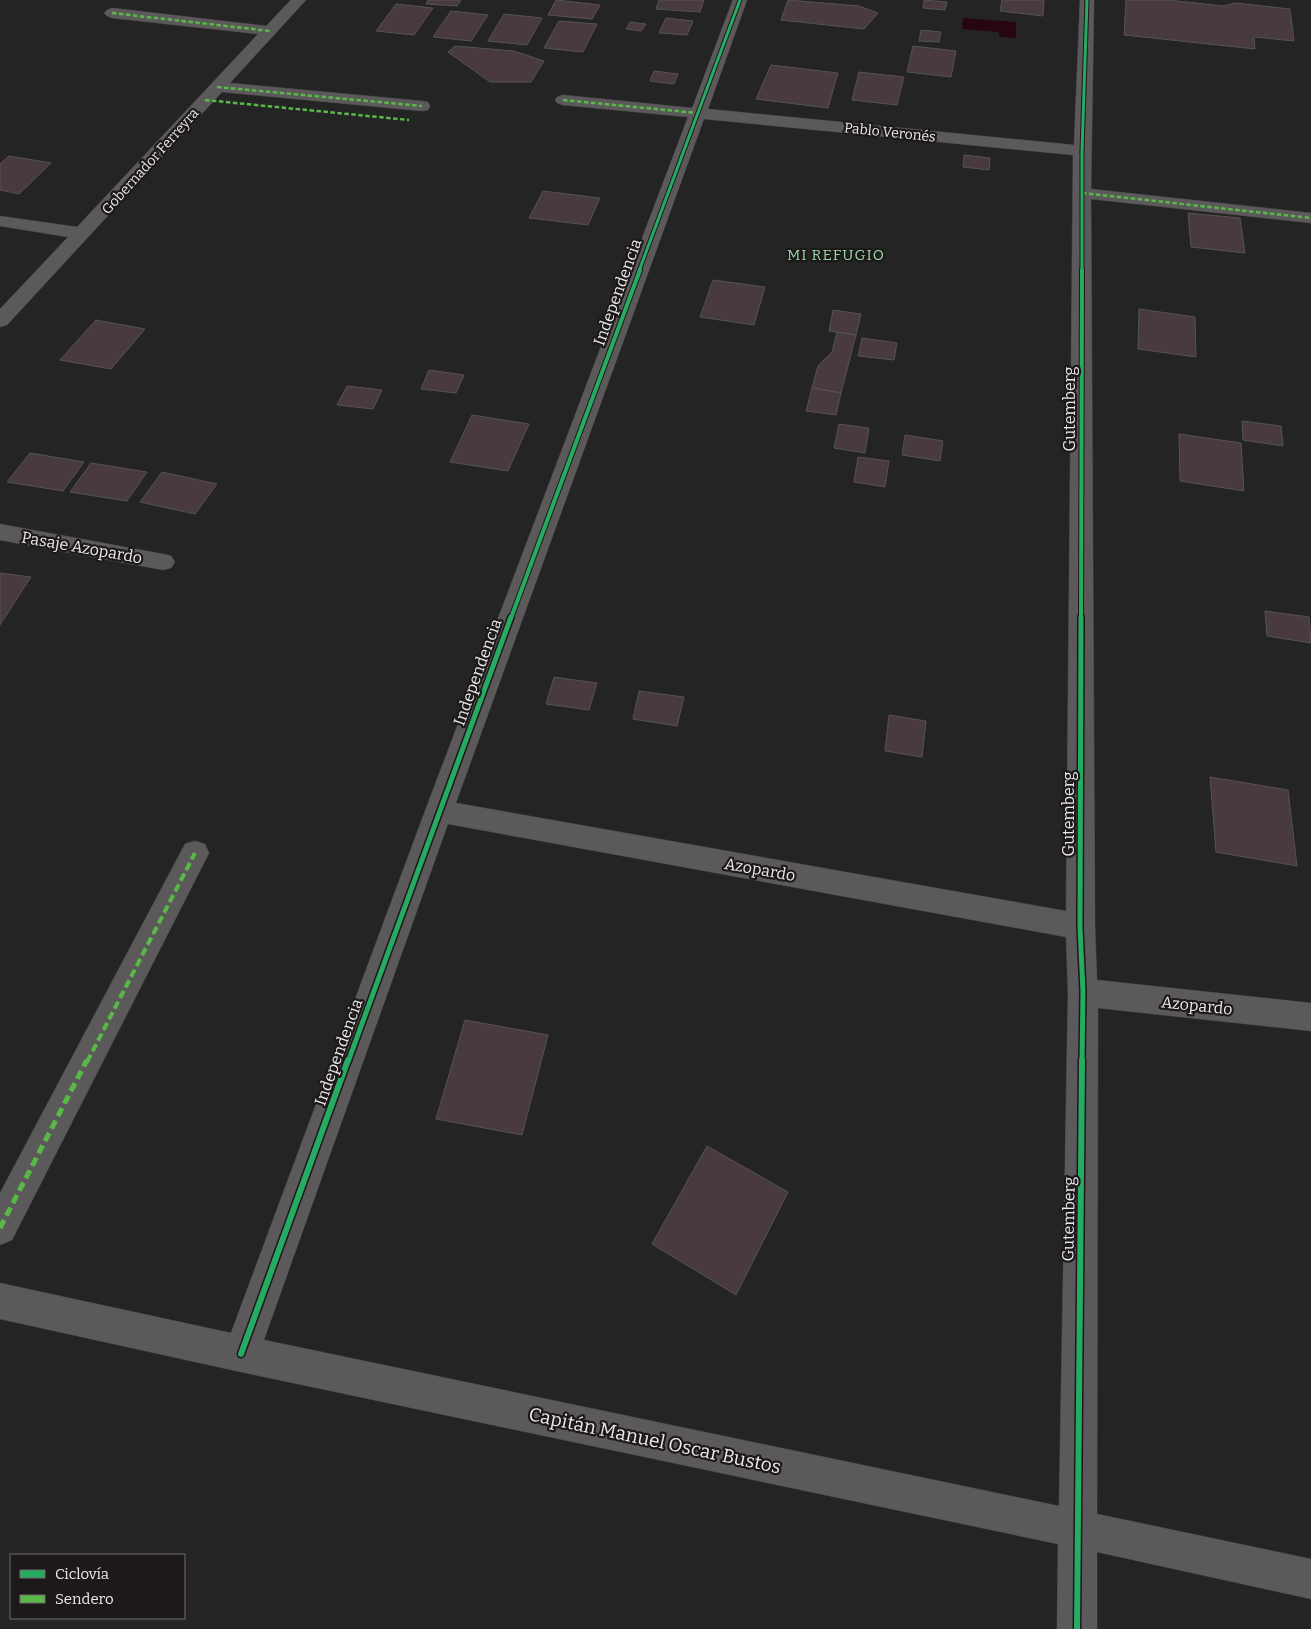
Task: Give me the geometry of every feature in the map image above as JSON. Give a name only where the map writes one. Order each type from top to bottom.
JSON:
[{"type":"street","name":"Gobernador Ferreyra","points":[[0,321],[83,234],[211,93],[300,0]]},
{"type":"street","name":"Independencia","points":[[241,1354],[439,811],[740,0]]},
{"type":"street","name":"Gutemberg","points":[[1077,1629],[1083,992],[1080,926],[1082,151],[1087,0]]},
{"type":"street","points":[[112,13],[270,31]]},
{"type":"street","points":[[211,93],[422,106]]},
{"type":"street","points":[[211,93],[409,120]]},
{"type":"street","name":"Pablo Veronés","points":[[563,100],[1082,151]]},
{"type":"street","points":[[1082,193],[1311,218]]},
{"type":"street","points":[[0,221],[83,234]]},
{"type":"street","name":"Pasaje Azopardo","points":[[0,532],[163,562]]},
{"type":"street","name":"Azopardo","points":[[439,811],[1080,926]]},
{"type":"street","points":[[0,1228],[195,853]]},
{"type":"street","name":"Azopardo","points":[[1083,992],[1311,1018]]},
{"type":"street","name":"Capitán Manuel Oscar Bustos","points":[[0,1301],[241,1354],[1077,1528],[1311,1579]]},
{"type":"shaded area","points":[[963,18],[1016,22],[1016,38],[999,37],[999,32],[962,29]]},
{"type":"building","points":[[428,0],[461,0],[457,6],[426,4]]},
{"type":"building","points":[[556,0],[600,5],[592,19],[548,15]]},
{"type":"building","points":[[659,0],[704,0],[700,12],[656,9]]},
{"type":"building","points":[[788,0],[859,6],[878,13],[864,29],[781,20]]},
{"type":"building","points":[[924,0],[947,2],[945,10],[923,8]]},
{"type":"building","points":[[1002,0],[1044,0],[1043,16],[1000,11]]},
{"type":"building","points":[[1126,0],[1168,0],[1224,6],[1235,3],[1290,9],[1294,41],[1254,37],[1255,49],[1124,35]]},
{"type":"building","points":[[396,4],[433,8],[414,35],[376,31]]},
{"type":"building","points":[[451,11],[488,15],[471,41],[433,37]]},
{"type":"building","points":[[504,14],[542,18],[527,45],[488,41]]},
{"type":"building","points":[[666,18],[693,21],[687,35],[659,33]]},
{"type":"building","points":[[559,21],[597,24],[583,52],[544,48]]},
{"type":"building","points":[[630,22],[646,24],[641,31],[626,29]]},
{"type":"building","points":[[921,30],[941,32],[939,42],[919,41]]},
{"type":"building","points":[[455,46],[514,51],[544,61],[531,82],[490,82],[448,52]]},
{"type":"building","points":[[913,46],[956,51],[951,77],[907,72]]},
{"type":"building","points":[[771,65],[838,73],[828,108],[756,99]]},
{"type":"building","points":[[654,71],[678,74],[674,84],[650,81]]},
{"type":"building","points":[[859,72],[904,77],[897,105],[852,100]]},
{"type":"building","points":[[964,155],[990,158],[989,170],[963,167]]},
{"type":"building","points":[[9,156],[51,163],[19,194],[0,190],[0,164]]},
{"type":"building","points":[[543,191],[600,198],[588,225],[529,218]]},
{"type":"building","points":[[1188,213],[1240,218],[1245,253],[1191,247]]},
{"type":"building","points":[[713,280],[765,287],[754,325],[700,317]]},
{"type":"building","points":[[1139,309],[1195,317],[1196,357],[1138,349]]},
{"type":"building","points":[[833,310],[861,314],[856,335],[829,331]]},
{"type":"building","points":[[96,320],[145,329],[111,369],[60,360]]},
{"type":"building","points":[[837,332],[856,335],[841,393],[812,388],[818,366],[832,352]]},
{"type":"building","points":[[862,338],[897,343],[894,360],[858,356]]},
{"type":"building","points":[[429,370],[464,375],[456,393],[421,389]]},
{"type":"building","points":[[347,386],[382,390],[373,409],[337,405]]},
{"type":"building","points":[[812,388],[841,393],[836,415],[806,411]]},
{"type":"building","points":[[472,415],[529,424],[508,471],[450,462]]},
{"type":"building","points":[[1242,421],[1281,426],[1283,446],[1243,440]]},
{"type":"building","points":[[839,424],[869,428],[865,453],[834,448]]},
{"type":"building","points":[[1179,434],[1241,443],[1244,491],[1180,481]]},
{"type":"building","points":[[905,435],[943,441],[940,461],[902,455]]},
{"type":"building","points":[[30,453],[84,462],[63,491],[7,482]]},
{"type":"building","points":[[858,457],[889,461],[885,487],[854,482]]},
{"type":"building","points":[[91,463],[147,472],[127,501],[70,492]]},
{"type":"building","points":[[162,472],[217,484],[195,514],[140,502]]},
{"type":"building","points":[[0,573],[31,577],[0,625]]},
{"type":"building","points":[[1265,611],[1309,617],[1311,643],[1267,636]]},
{"type":"building","points":[[554,677],[597,683],[589,710],[546,704]]},
{"type":"building","points":[[639,691],[684,697],[677,726],[633,719]]},
{"type":"building","points":[[889,715],[926,721],[922,757],[885,751]]},
{"type":"building","points":[[1210,777],[1288,790],[1297,866],[1216,852]]},
{"type":"building","points":[[465,1020],[548,1035],[522,1135],[436,1119]]},
{"type":"building","points":[[707,1146],[788,1192],[736,1295],[652,1244]]},
{"type":"marked path","points":[[112,13],[270,31]]},
{"type":"marked path","points":[[217,87],[422,106]]},
{"type":"marked path","points":[[205,100],[409,120]]},
{"type":"marked path","points":[[563,100],[697,113]]},
{"type":"marked path","points":[[1082,193],[1311,218]]},
{"type":"marked path","points":[[0,1228],[195,853]]},
{"type":"cycle path","points":[[241,1354],[439,811],[740,0]]},
{"type":"cycle path","points":[[1077,1629],[1083,992],[1080,927],[1082,151],[1087,0]]},
{"type":"district","name":"MI REFUGIO","points":[[836,255]]}]
